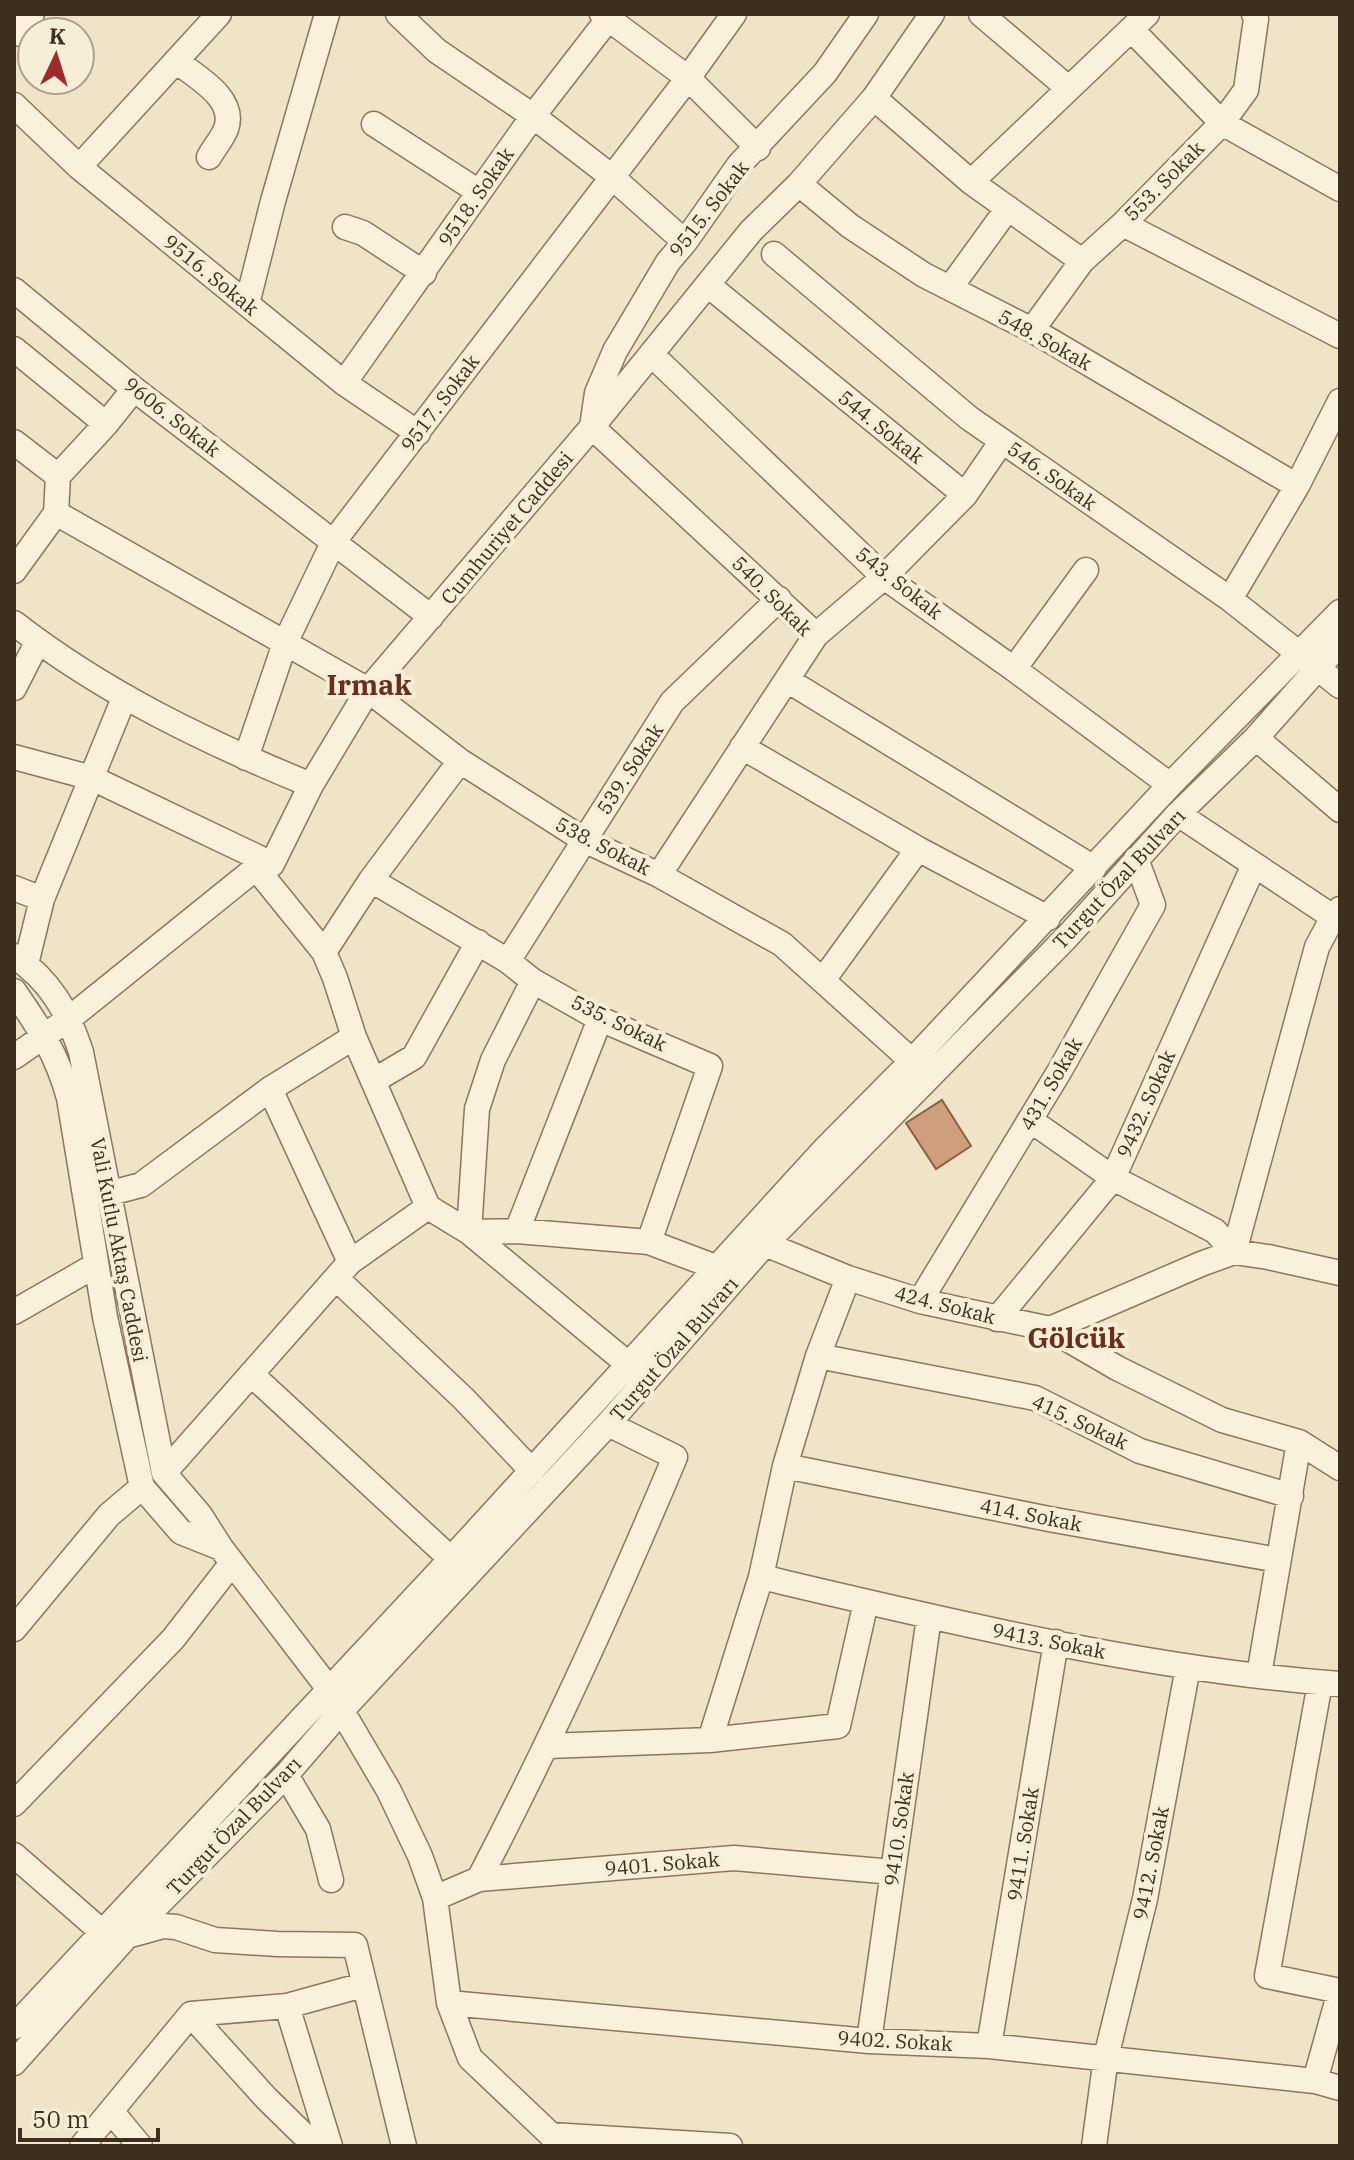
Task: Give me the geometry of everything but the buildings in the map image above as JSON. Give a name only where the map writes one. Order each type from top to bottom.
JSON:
[{"type":"street","points":[[14,34],[32,14]]},
{"type":"street","points":[[79,167],[219,14]]},
{"type":"street","points":[[247,304],[327,14]]},
{"type":"street","points":[[398,14],[437,51],[533,116],[612,177],[685,242]]},
{"type":"street","name":"9517. Sokak","points":[[246,758],[285,643],[334,541],[734,14]]},
{"type":"street","name":"9515. Sokak","points":[[592,427],[597,393],[615,351],[668,262],[739,165],[825,73],[866,14]]},
{"type":"street","name":"Cumhuriyet Caddesi","points":[[14,1057],[70,1018],[264,866],[368,690],[592,427],[751,231],[799,184],[874,98],[932,14]]},
{"type":"street","points":[[981,14],[1068,88]]},
{"type":"street","name":"553. Sokak","points":[[1032,330],[1082,261],[1123,224],[1222,123],[1246,90],[1256,19],[1254,14]]},
{"type":"street","points":[[608,16],[688,78],[758,148]]},
{"type":"street","name":"9518. Sokak","points":[[344,383],[533,116],[608,16]]},
{"type":"street","points":[[971,182],[1139,22],[1222,123],[1340,189]]},
{"type":"street","points":[[176,61],[219,96],[226,107],[226,128],[209,157]]},
{"type":"street","points":[[874,98],[971,182],[1082,261]]},
{"type":"street","name":"9516. Sokak","points":[[14,105],[79,167],[344,383],[418,433]]},
{"type":"street","points":[[374,124],[479,192]]},
{"type":"street","name":"548. Sokak","points":[[799,184],[850,226],[924,275],[1032,330],[1297,486]]},
{"type":"street","points":[[950,288],[1008,208]]},
{"type":"street","points":[[1123,224],[1340,336]]},
{"type":"street","points":[[345,227],[363,233],[424,273]]},
{"type":"street","name":"546. Sokak","points":[[774,254],[969,418],[1230,599],[1340,686]]},
{"type":"street","name":"544. Sokak","points":[[708,285],[965,495]]},
{"type":"street","name":"9606. Sokak","points":[[14,290],[134,389],[431,617]]},
{"type":"street","points":[[14,349],[106,424]]},
{"type":"street","name":"543. Sokak","points":[[651,354],[884,577],[1170,785]]},
{"type":"street","points":[[14,571],[56,513],[58,476],[134,389]]},
{"type":"street","points":[[1230,599],[1297,486],[1340,401]]},
{"type":"street","name":"540. Sokak","points":[[592,427],[816,635],[659,875]]},
{"type":"street","points":[[816,635],[884,577],[965,495],[1002,441]]},
{"type":"street","points":[[14,442],[58,476]]},
{"type":"street","name":"538. Sokak","points":[[56,513],[368,690],[460,761],[584,840],[659,875],[782,944],[912,1061]]},
{"type":"street","points":[[1014,669],[1086,570]]},
{"type":"street","name":"539. Sokak","points":[[508,961],[672,702],[779,599]]},
{"type":"street","name":"Turgut Özal Bulvarı","points":[[14,2063],[127,1936],[286,1775],[342,1710],[608,1424],[765,1244],[1066,938],[1178,814],[1256,738],[1340,612]]},
{"type":"street","points":[[14,623],[124,698],[246,758],[311,785]]},
{"type":"street","points":[[14,688],[38,641]]},
{"type":"street","name":"Turgut Özal Bulvarı","points":[[14,2027],[451,1559],[823,1151],[1048,918],[1170,785],[1309,660],[1340,643]]},
{"type":"street","points":[[787,680],[1094,868]]},
{"type":"street","points":[[20,960],[124,698]]},
{"type":"street","points":[[1256,738],[1340,810]]},
{"type":"street","points":[[742,747],[918,849],[1048,918]]},
{"type":"street","points":[[14,757],[92,778],[264,866],[324,952],[354,1037],[428,1207],[469,1232],[628,1364]]},
{"type":"street","points":[[324,952],[371,880],[460,761]]},
{"type":"street","points":[[1178,814],[1254,865],[1336,913],[1329,951],[1234,1252]]},
{"type":"street","points":[[823,980],[918,849]]},
{"type":"street","name":"431. Sokak","points":[[920,1301],[1030,1120],[1153,905],[1136,859]]},
{"type":"street","name":"9432. Sokak","points":[[997,1319],[1113,1178],[1254,865]]},
{"type":"street","name":"535. Sokak","points":[[371,880],[478,942],[533,981],[600,1019],[710,1066],[649,1242]]},
{"type":"street","points":[[14,888],[42,899]]},
{"type":"street","points":[[373,1081],[414,1057],[478,942]]},
{"type":"street","name":"Vali Kutlu Aktaş Caddesi","points":[[20,960],[47,985],[70,1018],[81,1052],[164,1473],[200,1515],[226,1555],[342,1710],[389,1791],[420,1856],[435,1898],[449,2003],[470,2058],[554,2140]]},
{"type":"street","points":[[469,1232],[477,1109],[493,1060],[533,981]]},
{"type":"street","name":"Vali Kutlu Aktaş Caddesi","points":[[14,991],[45,1035],[61,1067],[69,1098],[96,1265],[142,1487],[181,1532],[226,1555]]},
{"type":"street","points":[[517,1231],[600,1019]]},
{"type":"street","points":[[107,1194],[141,1185],[270,1089],[354,1037]]},
{"type":"street","points":[[270,1089],[343,1270],[532,1471]]},
{"type":"street","points":[[1030,1120],[1113,1178],[1215,1231],[1234,1252]]},
{"type":"street","points":[[164,1473],[343,1270],[428,1207]]},
{"type":"street","points":[[469,1232],[517,1231],[649,1242],[718,1268]]},
{"type":"street","name":"424. Sokak","points":[[765,1244],[848,1278],[920,1301],[1050,1329],[1117,1368],[1222,1420],[1299,1442],[1340,1468]]},
{"type":"street","points":[[1050,1329],[1234,1252],[1340,1273]]},
{"type":"street","points":[[14,1312],[96,1265]]},
{"type":"street","points":[[710,1740],[761,1577],[785,1466],[818,1356],[848,1278]]},
{"type":"street","name":"415. Sokak","points":[[818,1356],[1035,1398],[1140,1451],[1291,1496]]},
{"type":"street","points":[[251,1374],[451,1559]]},
{"type":"street","points":[[479,1879],[548,1746],[675,1457],[608,1424]]},
{"type":"street","points":[[1259,1675],[1299,1442]]},
{"type":"street","name":"414. Sokak","points":[[785,1466],[1049,1519],[1278,1560]]},
{"type":"street","points":[[14,1629],[109,1515],[142,1487]]},
{"type":"street","points":[[14,1804],[173,1639],[226,1555]]},
{"type":"street","name":"9413. Sokak","points":[[761,1577],[929,1617],[1188,1667],[1330,1684]]},
{"type":"street","points":[[548,1746],[710,1740],[838,1726],[866,1602]]},
{"type":"street","name":"9410. Sokak","points":[[869,2041],[929,1617]]},
{"type":"street","name":"9411. Sokak","points":[[989,2046],[1056,1642]]},
{"type":"street","name":"9412. Sokak","points":[[1094,2146],[1106,2057],[1145,1899],[1188,1667]]},
{"type":"street","points":[[1315,2081],[1340,1991],[1267,1976],[1330,1684]]},
{"type":"street","points":[[286,1775],[318,1829],[331,1880]]},
{"type":"street","points":[[14,1855],[101,1931],[127,1936],[163,1926],[176,1927],[215,1940],[355,1945],[404,2146]]},
{"type":"street","name":"9401. Sokak","points":[[435,1898],[479,1879],[734,1858],[893,1872]]},
{"type":"street","points":[[82,2146],[191,2015],[287,2006],[363,1985]]},
{"type":"street","name":"9402. Sokak","points":[[449,2003],[869,2041],[989,2046],[1106,2057],[1315,2081],[1340,2088]]},
{"type":"street","points":[[287,2006],[330,2146]]},
{"type":"street","points":[[191,2015],[266,2098],[315,2146]]},
{"type":"street","points":[[111,2111],[140,2146]]},
{"type":"street","points":[[554,2140],[730,2146]]},
{"type":"district","name":"Irmak","points":[[369,685]]},
{"type":"district","name":"Gölcük","points":[[1076,1338]]}]
